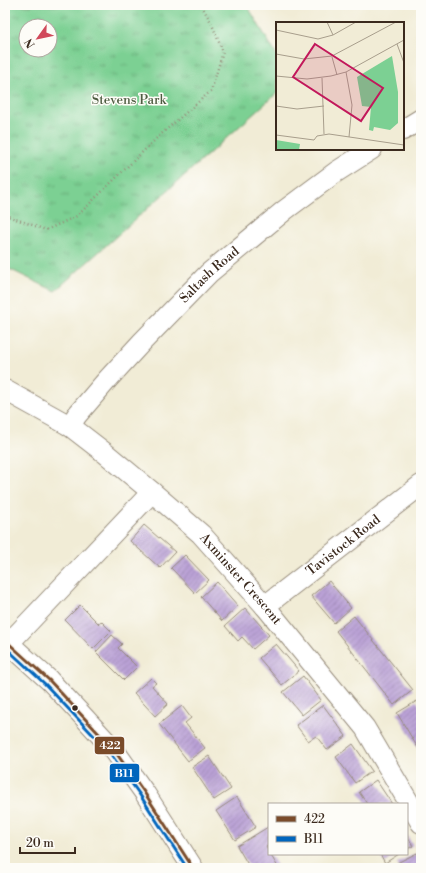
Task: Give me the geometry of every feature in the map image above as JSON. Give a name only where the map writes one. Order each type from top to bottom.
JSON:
[{"type":"street","points":[[404,129],[421,119]]},
{"type":"street","name":"Saltash Road","points":[[70,426],[77,415],[107,380],[209,274],[285,210],[336,172],[370,150]]},
{"type":"street","name":"Axminster Crescent","points":[[5,390],[70,426],[105,453],[201,534],[266,606],[365,728],[421,823]]},
{"type":"street","name":"Tavistock Road","points":[[266,606],[421,485]]},
{"type":"street","points":[[152,492],[7,642],[49,680],[114,750],[144,792],[193,868]]},
{"type":"path","points":[[5,215],[46,230],[77,216],[159,136],[211,91],[223,52],[211,22],[201,5]]},
{"type":"green space","name":"Stevens Park","points":[[5,5],[247,5],[276,54],[276,94],[55,291],[5,267]]},
{"type":"building","points":[[144,525],[175,552],[160,568],[130,541]]},
{"type":"building","points":[[185,555],[209,580],[195,593],[171,568]]},
{"type":"building","points":[[329,581],[351,608],[334,623],[311,596]]},
{"type":"building","points":[[217,582],[238,606],[222,621],[201,597]]},
{"type":"building","points":[[80,605],[99,624],[101,621],[111,631],[93,649],[65,620]]},
{"type":"building","points":[[245,608],[269,635],[253,649],[242,637],[238,641],[225,626]]},
{"type":"building","points":[[354,616],[413,690],[394,705],[336,631]]},
{"type":"building","points":[[112,635],[122,644],[118,648],[137,667],[124,680],[96,652]]},
{"type":"building","points":[[276,644],[299,671],[282,685],[259,658]]},
{"type":"building","points":[[303,676],[321,700],[302,715],[283,692]]},
{"type":"building","points":[[151,678],[156,683],[152,686],[168,704],[155,716],[134,693]]},
{"type":"building","points":[[417,701],[421,708],[421,753],[397,713]]},
{"type":"building","points":[[323,705],[346,736],[327,750],[316,736],[308,741],[296,725]]},
{"type":"building","points":[[182,706],[191,718],[185,723],[205,748],[188,761],[159,724]]},
{"type":"building","points":[[353,744],[372,771],[355,783],[336,757]]},
{"type":"building","points":[[209,756],[231,789],[214,800],[192,767]]},
{"type":"building","points":[[376,780],[391,803],[366,803],[359,792]]},
{"type":"building","points":[[237,797],[256,827],[235,840],[216,811]]},
{"type":"building","points":[[268,827],[268,846],[266,847],[268,855],[271,855],[278,867],[250,868],[237,846]]},
{"type":"building","points":[[408,837],[413,846],[408,848]]},
{"type":"building","points":[[417,853],[421,861],[421,868],[400,868],[397,863]]},
{"type":"building","points":[[381,855],[397,855],[385,863]]},
{"type":"transit line","name":"422","points":[[5,640],[49,680],[114,750],[144,792],[193,868]]},
{"type":"transit line","name":"B11","points":[[5,647],[45,684],[110,753],[140,795],[187,868]]}]
